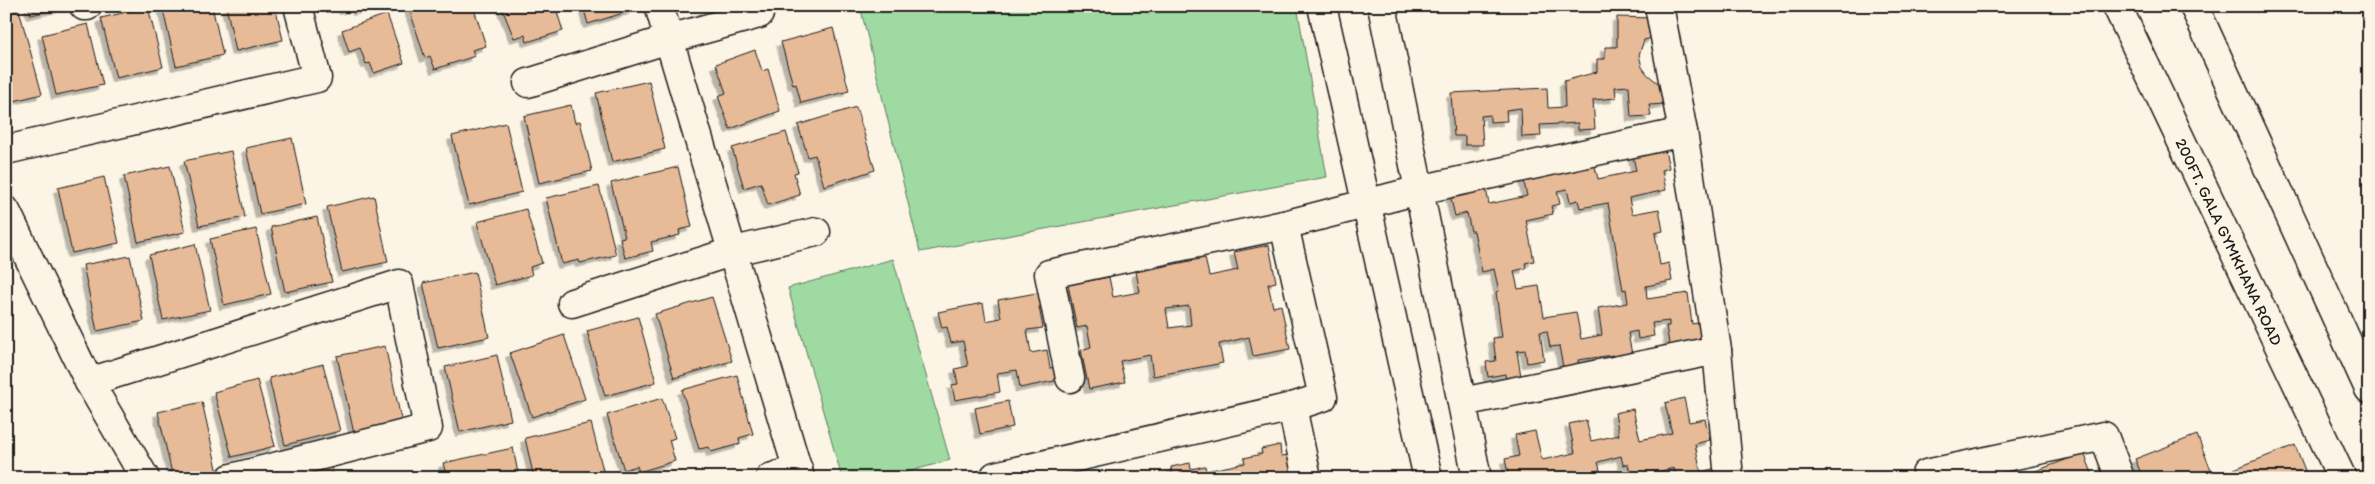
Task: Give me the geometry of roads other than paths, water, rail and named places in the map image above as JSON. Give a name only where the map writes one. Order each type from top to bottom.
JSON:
[{"type":"street","points":[[6,150],[317,78],[298,6]]},
{"type":"street","points":[[659,6],[799,473],[770,478]]},
{"type":"street","points":[[1322,6],[1428,478]]},
{"type":"street","points":[[1382,6],[1477,478]]},
{"type":"street","points":[[1659,6],[1683,132],[1717,350],[1729,478]]},
{"type":"street","name":"200FT. GALA GYMKHANA ROAD","points":[[2117,6],[2342,478]]},
{"type":"street","points":[[2194,6],[2367,379]]},
{"type":"street","points":[[528,83],[670,39],[759,14]]},
{"type":"street","points":[[1070,378],[1049,274],[1284,224],[1420,190],[1683,132]]},
{"type":"street","points":[[6,210],[88,382],[145,478]]},
{"type":"street","points":[[995,478],[995,476],[1292,407],[1323,398],[1284,224]]},
{"type":"street","points":[[572,303],[734,252],[816,232]]},
{"type":"street","points":[[88,382],[399,284],[428,428],[231,478]]},
{"type":"street","points":[[1462,402],[1717,350]]},
{"type":"street","points":[[1292,407],[1307,478]]},
{"type":"street","points":[[1927,478],[1926,474],[2104,436],[2120,478]]}]
